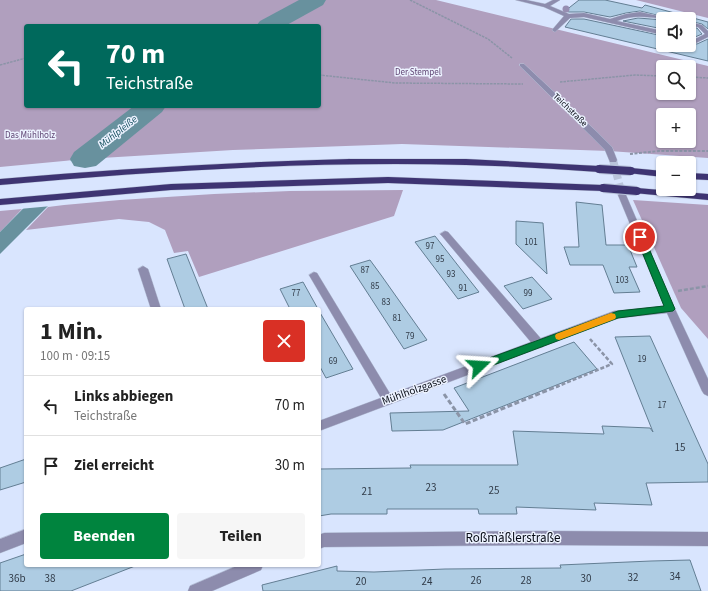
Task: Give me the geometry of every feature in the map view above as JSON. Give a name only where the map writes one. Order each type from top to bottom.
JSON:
[{"type":"highway","points":[[0,182],[97,173],[192,167],[323,162],[467,162],[656,173]]},
{"type":"highway","points":[[696,176],[708,177]]},
{"type":"highway","points":[[0,202],[76,194],[171,187],[388,180],[603,188],[708,197]]},
{"type":"street","points":[[519,0],[546,6],[568,16],[584,15],[656,31]]},
{"type":"street","points":[[546,6],[557,0]]},
{"type":"street","points":[[611,21],[622,16],[643,13],[656,16]]},
{"type":"street","points":[[555,30],[568,16]]},
{"type":"street","points":[[696,25],[700,26],[708,35],[696,41]]},
{"type":"street","name":"Teichstraße","points":[[522,65],[609,149],[612,158]]},
{"type":"street","points":[[622,195],[670,309],[708,391]]},
{"type":"street","points":[[445,234],[538,344]]},
{"type":"street","points":[[143,269],[155,307]]},
{"type":"street","points":[[314,275],[388,400]]},
{"type":"street","name":"Mühlholzgasse","points":[[321,425],[618,314],[670,309]]},
{"type":"street","points":[[0,546],[24,537]]},
{"type":"street","name":"Roßmäßlerstraße","points":[[321,541],[547,538],[708,539]]},
{"type":"street","points":[[195,591],[251,567]]},
{"type":"path","points":[[410,0],[488,39],[522,65]]},
{"type":"path","points":[[0,65],[24,59]]},
{"type":"path","points":[[321,75],[348,80],[428,84],[542,84],[635,75],[656,76]]},
{"type":"path","points":[[696,78],[708,78]]},
{"type":"path","points":[[612,158],[659,151],[708,151]]},
{"type":"path","points":[[664,293],[708,286]]},
{"type":"path","points":[[435,383],[465,424],[612,364],[580,329]]},
{"type":"green space","name":"Der Stempel","points":[[0,0],[436,0],[683,60],[656,60],[656,100],[696,100],[696,63],[708,66],[708,158],[609,151],[402,144],[233,150],[85,159],[0,167]]},
{"type":"green space","points":[[636,0],[708,0],[708,18],[696,15],[696,12],[684,12]]},
{"type":"green space","points":[[403,190],[394,216],[199,277],[188,251],[174,253],[165,230],[149,222],[119,219],[26,230],[48,207],[64,205],[214,194],[290,191]]},
{"type":"green space","points":[[633,200],[708,205],[708,339],[681,308]]},
{"type":"green space","points":[[22,209],[0,232],[0,211]]},
{"type":"water","points":[[119,137],[0,254],[0,232],[75,156]]},
{"type":"pier","points":[[98,159],[52,206],[19,209],[67,161]]},
{"type":"building","points":[[579,0],[605,0],[642,8],[645,5],[671,12],[656,12],[656,15],[640,11],[610,17],[584,12],[565,11]]},
{"type":"building","points":[[638,18],[656,19],[656,28],[623,21]]},
{"type":"building","points":[[571,19],[584,19],[656,34],[656,49],[565,27]]},
{"type":"building","points":[[696,19],[708,22],[708,29],[702,24],[696,23]]},
{"type":"building","points":[[696,28],[697,28],[702,34],[696,37]]},
{"type":"building","points":[[708,39],[708,61],[670,52],[696,52],[696,44]]},
{"type":"building","points":[[576,202],[602,205],[606,245],[628,245],[637,267],[629,267],[640,292],[614,293],[603,265],[570,265],[564,247],[579,247]]},
{"type":"building","points":[[516,221],[543,223],[547,274],[516,244]]},
{"type":"building","points":[[435,236],[479,292],[458,299],[415,242]]},
{"type":"building","points":[[186,254],[207,307],[184,307],[167,259]]},
{"type":"building","points":[[370,260],[427,340],[404,349],[350,266]]},
{"type":"building","points":[[532,277],[552,299],[523,309],[504,286]]},
{"type":"building","points":[[303,282],[317,307],[289,307],[280,289]]},
{"type":"building","points":[[321,314],[353,369],[326,378],[321,369]]},
{"type":"building","points":[[650,336],[708,464],[708,482],[646,483],[652,505],[594,503],[596,510],[516,507],[517,514],[479,514],[478,509],[387,509],[387,514],[331,514],[321,516],[321,469],[411,468],[410,465],[518,465],[513,431],[604,434],[602,426],[650,428],[653,432],[615,337]]},
{"type":"building","points":[[574,342],[597,369],[443,430],[392,431],[390,413],[469,411],[454,388]]},
{"type":"building","points":[[24,460],[24,483],[0,490],[0,468]]},
{"type":"building","points":[[24,555],[24,567],[132,567],[71,591],[0,591],[0,563]]},
{"type":"building","points":[[690,560],[701,591],[263,591],[262,585],[337,566],[337,571],[374,572],[445,569],[561,568],[560,565]]},
{"type":"waterway","name":"Mühlpleiße","points":[[272,24],[315,0]]},
{"type":"waterway","name":"Mühlpleiße","points":[[85,159],[149,108]]},
{"type":"tunnel","points":[[613,160],[622,195]]},
{"type":"slow traffic","points":[[559,336],[611,317]]},
{"type":"route","points":[[479,366],[618,314],[670,309],[640,237]]},
{"type":"park label","name":"Das Mühlholz","points":[[30,135]]}]
